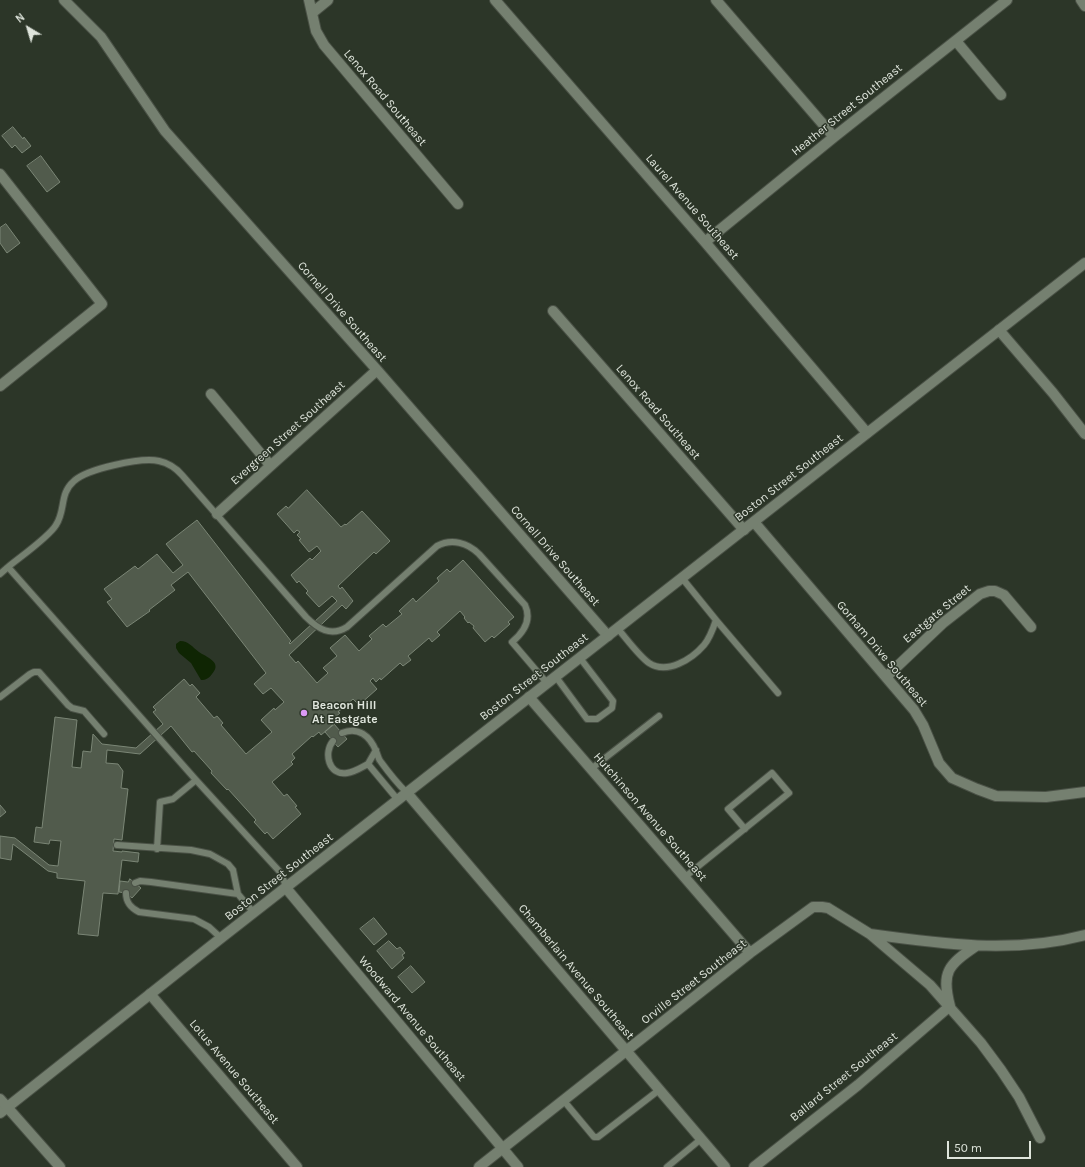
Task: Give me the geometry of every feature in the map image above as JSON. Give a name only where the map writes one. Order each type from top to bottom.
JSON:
[{"type":"street","name":"Cornell Drive Southeast","points":[[64,0],[101,38],[165,131],[377,370],[608,636]]},
{"type":"street","name":"Lenox Road Southeast","points":[[309,0],[316,31],[324,45],[458,204]]},
{"type":"street","points":[[312,13],[328,0]]},
{"type":"street","name":"Laurel Avenue Southeast","points":[[495,0],[705,242],[867,433]]},
{"type":"street","points":[[716,0],[834,137]]},
{"type":"street","name":"Heather Street Southeast","points":[[705,242],[834,137],[1008,0]]},
{"type":"street","points":[[1081,0],[1085,6]]},
{"type":"street","points":[[956,41],[1001,95]]},
{"type":"street","points":[[0,386],[102,304],[1,177]]},
{"type":"street","name":"Boston Street Southeast","points":[[4,1110],[221,938],[1085,263]]},
{"type":"street","name":"Lenox Road Southeast","points":[[553,311],[744,530]]},
{"type":"street","points":[[999,330],[1053,393],[1085,434]]},
{"type":"street","name":"Evergreen Street Southeast","points":[[217,514],[377,370]]},
{"type":"street","points":[[211,394],[270,465]]},
{"type":"street","name":"Gorham Drive Southeast","points":[[754,522],[914,710],[923,725],[940,763],[952,778],[996,796],[1046,797],[1085,792]]},
{"type":"street","name":"Eastgate Street","points":[[886,677],[944,622],[980,594],[995,591],[1004,595],[1032,627]]},
{"type":"street","name":"Hutchinson Avenue Southeast","points":[[529,698],[750,953]]},
{"type":"street","name":"Chamberlain Avenue Southeast","points":[[407,793],[725,1167]]},
{"type":"street","name":"Woodward Avenue Southeast","points":[[286,888],[518,1167]]},
{"type":"street","name":"Orville Street Southeast","points":[[479,1167],[750,953],[813,907],[822,906],[828,908],[870,934]]},
{"type":"street","points":[[870,934],[941,944],[976,946],[1040,944],[1085,935]]},
{"type":"street","points":[[870,934],[930,985],[981,1043],[1019,1097],[1040,1138]]},
{"type":"street","points":[[950,1006],[946,990],[946,976],[955,962],[976,946]]},
{"type":"street","name":"Lotus Avenue Southeast","points":[[150,994],[297,1167]]},
{"type":"street","name":"Ballard Street Southeast","points":[[754,1167],[858,1085],[950,1006]]},
{"type":"street","points":[[0,1099],[4,1110],[60,1167]]},
{"type":"lane","points":[[0,574],[52,530],[60,517],[63,497],[74,481],[90,471],[144,460],[155,460],[166,463],[182,475],[306,617],[320,629],[339,631],[347,627],[437,546],[452,542],[467,545],[479,554],[524,605],[528,615],[526,625],[521,633],[512,642],[547,683]]},
{"type":"lane","points":[[8,567],[196,780],[280,872],[286,888]]},
{"type":"lane","points":[[682,578],[778,693]]},
{"type":"lane","points":[[618,629],[650,664],[658,667],[667,667],[679,664],[704,645],[712,634],[716,620]]},
{"type":"lane","points":[[556,677],[587,719],[597,719],[602,716],[612,708],[613,701],[580,658]]},
{"type":"lane","points":[[0,697],[30,674],[39,672],[68,705],[72,708],[84,711],[104,734]]},
{"type":"lane","points":[[591,769],[659,716]]},
{"type":"lane","points":[[342,733],[350,730],[359,731],[367,737],[376,750],[380,762],[407,793]]},
{"type":"lane","points":[[333,741],[328,749],[327,757],[330,764],[336,770],[343,773],[348,773],[368,764],[376,750]]},
{"type":"lane","points":[[368,764],[398,800]]},
{"type":"lane","points":[[685,877],[745,829],[789,793],[772,773],[728,808],[745,829]]},
{"type":"lane","points":[[157,848],[160,802],[173,799],[196,780]]},
{"type":"lane","points":[[117,845],[198,851],[210,854],[228,864],[233,870],[238,894],[254,913]]},
{"type":"lane","points":[[135,883],[151,882],[238,894]]},
{"type":"lane","points":[[126,893],[126,900],[133,909],[139,912],[194,919],[209,927],[221,938]]},
{"type":"lane","points":[[564,1101],[594,1137],[598,1137],[659,1090]]},
{"type":"lane","points":[[667,1167],[701,1139]]},
{"type":"shaded area","points":[[180,641],[188,643],[215,663],[215,670],[209,678],[201,680],[191,663],[179,653],[176,648],[176,644]]},
{"type":"building","points":[[13,127],[31,146],[22,153],[15,145],[12,148],[2,136]]},
{"type":"building","points":[[41,156],[60,182],[47,192],[27,166]]},
{"type":"building","points":[[6,224],[20,243],[7,253],[0,243],[0,228]]},
{"type":"building","name":"Beacon Hill At Eastgate","points":[[307,490],[341,527],[345,524],[346,525],[362,511],[390,541],[376,554],[374,552],[338,586],[340,589],[342,587],[353,601],[346,609],[342,605],[289,655],[296,663],[298,661],[317,683],[328,673],[323,668],[337,656],[330,648],[345,635],[359,651],[372,639],[369,636],[383,624],[386,627],[402,614],[399,611],[413,598],[416,602],[439,581],[437,578],[447,569],[450,572],[463,560],[514,617],[508,622],[510,624],[494,638],[492,636],[485,642],[473,628],[474,626],[469,622],[468,623],[460,611],[437,632],[440,635],[432,642],[429,638],[408,656],[411,660],[403,666],[400,663],[381,680],[380,678],[376,682],[373,678],[370,681],[377,689],[359,705],[353,699],[338,712],[340,713],[334,718],[337,722],[321,735],[319,732],[313,737],[312,736],[292,754],[295,758],[291,762],[293,764],[272,782],[284,796],[287,794],[297,806],[295,807],[301,814],[273,839],[267,832],[265,834],[254,822],[256,820],[228,789],[227,790],[211,773],[212,771],[194,751],[192,752],[171,726],[140,754],[107,750],[106,763],[118,764],[123,771],[121,788],[128,789],[122,840],[114,839],[113,851],[139,853],[138,862],[122,860],[118,894],[103,893],[98,936],[78,934],[85,881],[57,878],[57,873],[48,871],[13,844],[11,860],[0,858],[0,836],[15,838],[49,865],[58,866],[61,841],[50,840],[49,844],[34,842],[36,827],[42,828],[55,717],[77,720],[72,767],[81,768],[83,751],[91,752],[93,734],[102,744],[136,748],[163,724],[153,712],[156,710],[153,707],[184,679],[190,686],[192,684],[200,693],[196,697],[214,718],[217,716],[223,723],[221,725],[246,754],[272,732],[261,720],[274,708],[275,710],[284,702],[271,688],[263,694],[254,684],[266,673],[188,572],[171,585],[175,590],[149,610],[150,611],[127,627],[107,602],[112,599],[104,589],[135,566],[138,569],[157,554],[173,573],[183,565],[166,544],[197,520],[291,641],[289,643],[290,644],[337,601],[332,596],[319,607],[306,593],[308,591],[299,581],[297,583],[291,575],[310,558],[312,560],[321,551],[317,546],[309,552],[299,540],[301,539],[297,535],[300,532],[297,530],[294,533],[277,514],[286,506],[288,508]]},
{"type":"building","points":[[334,724],[347,739],[338,747],[325,732]]},
{"type":"building","points":[[0,805],[6,812],[0,817]]},
{"type":"building","points":[[130,879],[141,888],[132,898],[126,893],[119,892],[120,881],[128,882]]},
{"type":"building","points":[[374,918],[387,934],[374,945],[360,929]]},
{"type":"building","points":[[389,941],[397,949],[400,947],[405,953],[402,955],[404,958],[392,969],[377,951]]},
{"type":"building","points":[[411,966],[425,982],[412,993],[398,977]]},
{"type":"place","name":"Beacon Hill At Eastgate","points":[[304,713]]}]
